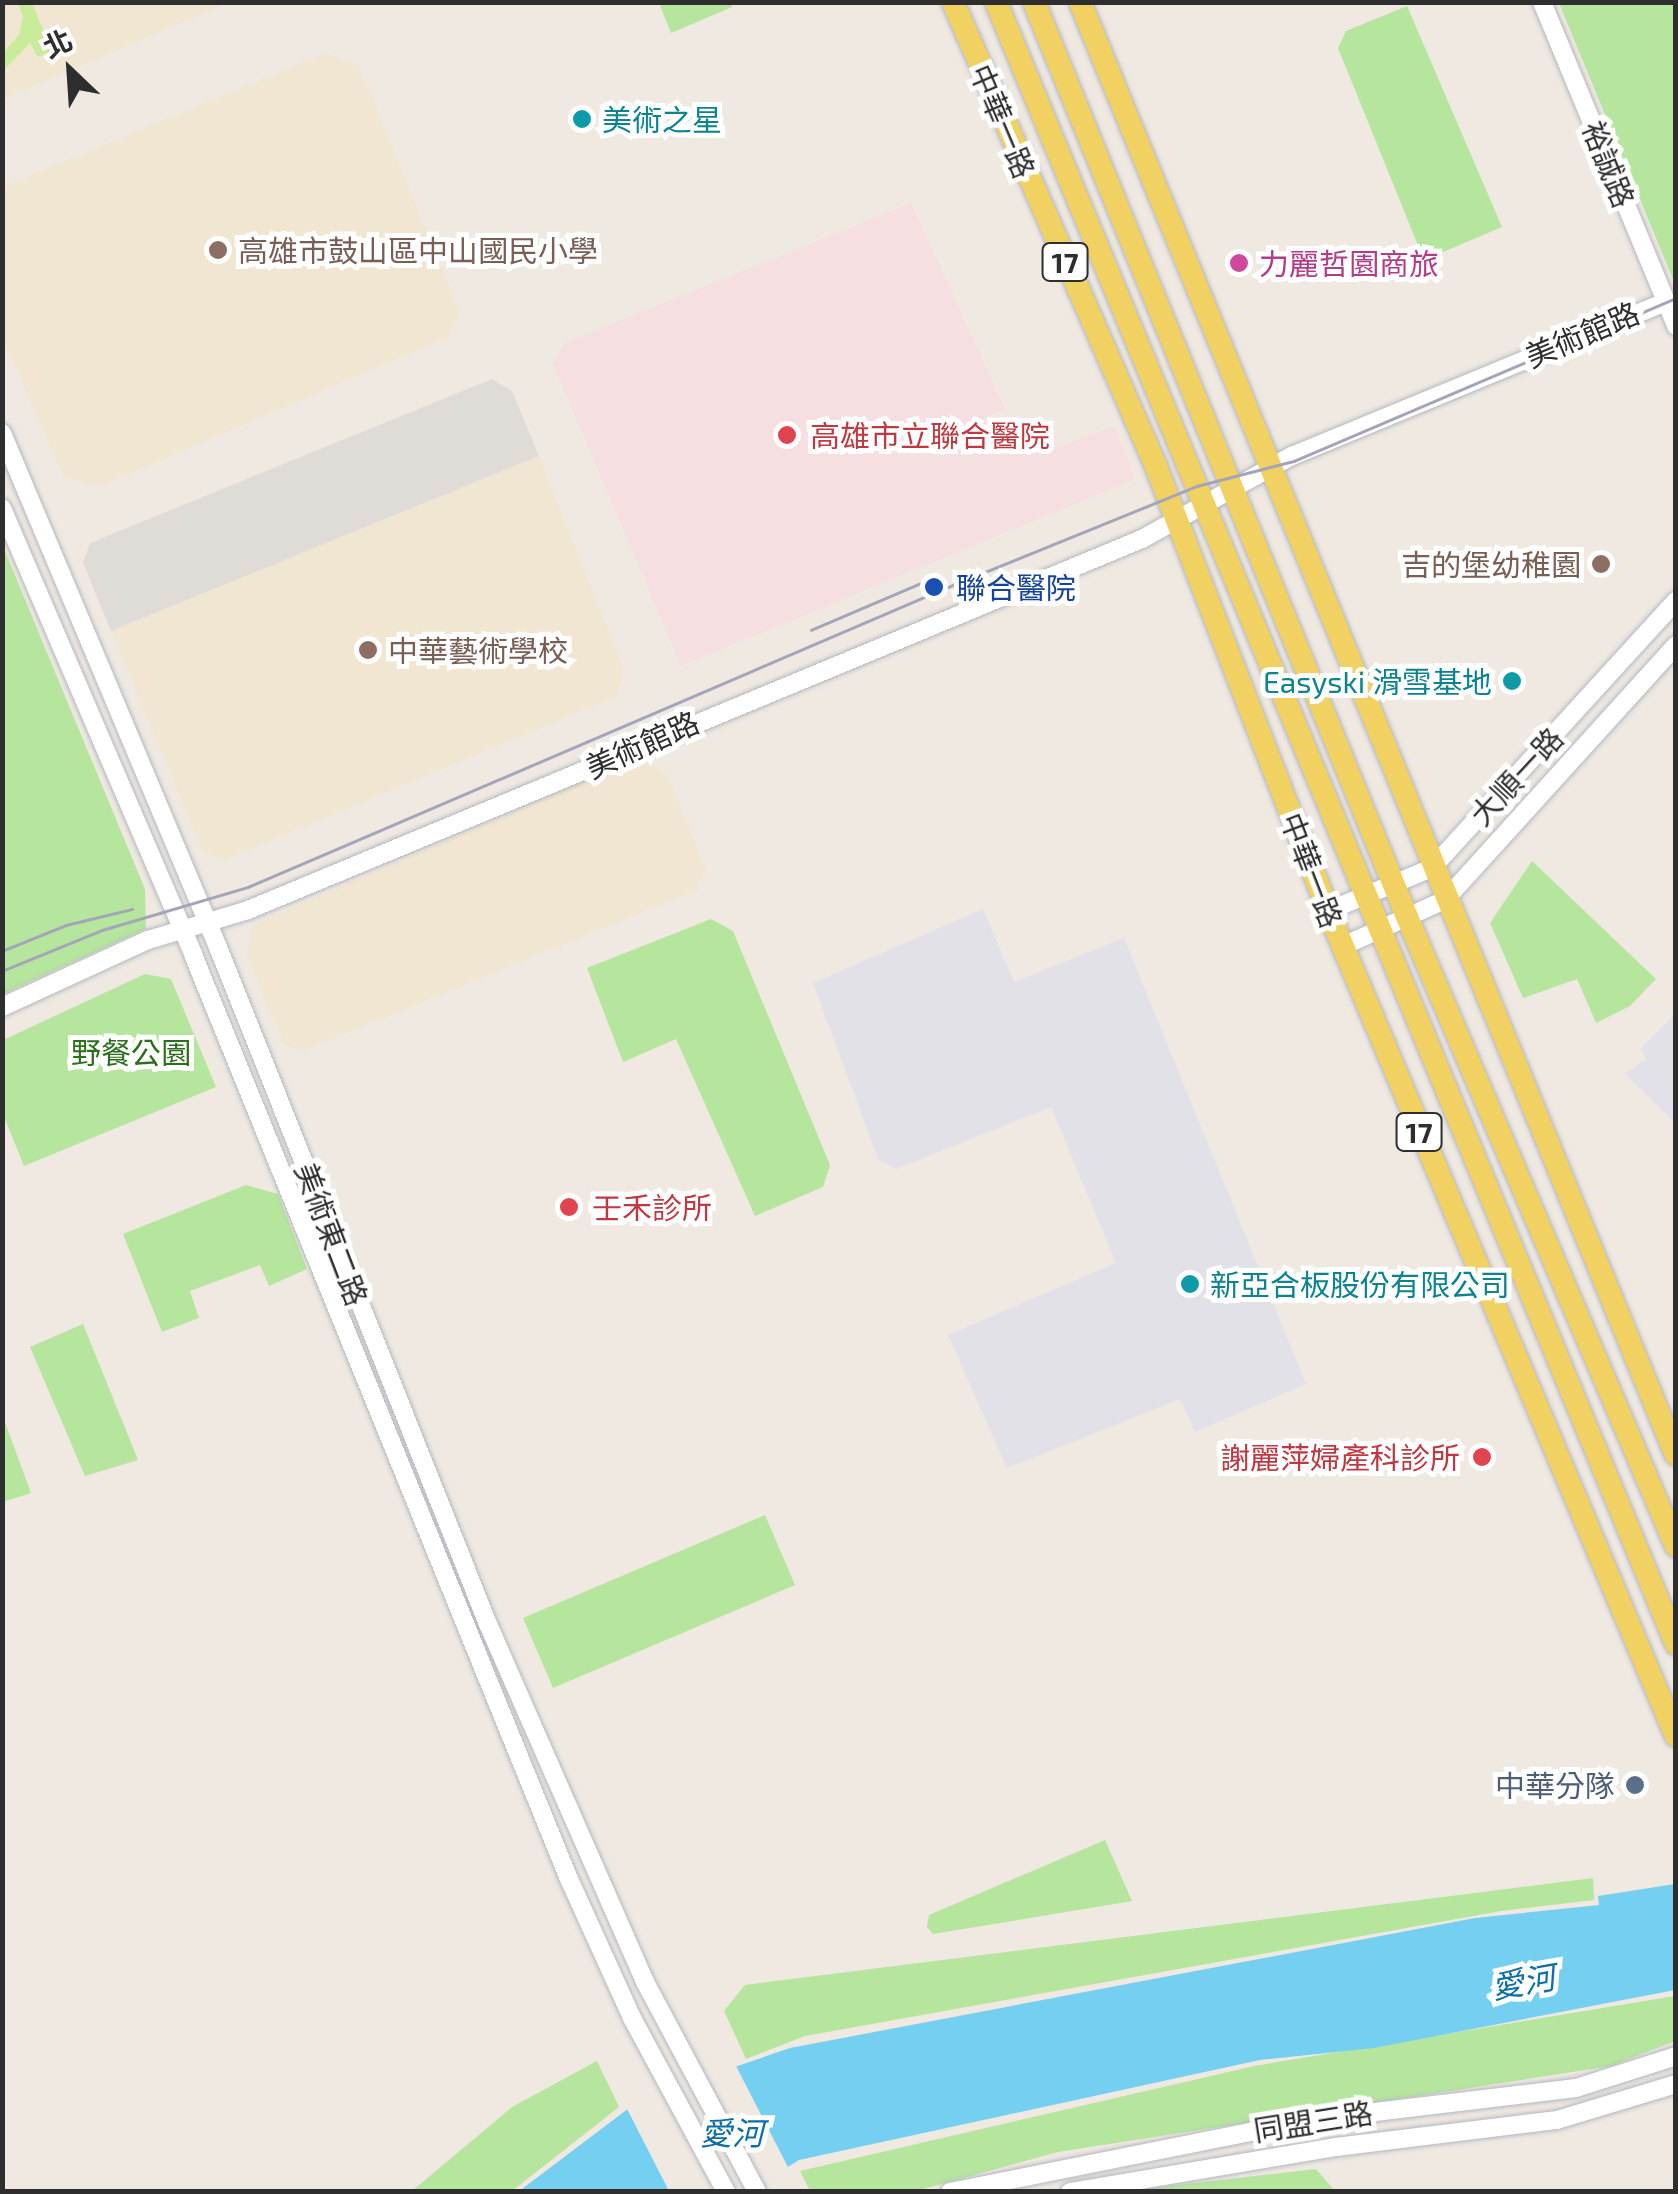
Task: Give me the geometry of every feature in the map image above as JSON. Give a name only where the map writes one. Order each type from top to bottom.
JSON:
[{"type":"main road","name":"中華一路","points":[[954,2],[1178,522],[1342,946],[1676,1736]]},
{"type":"main road","name":"中華一路","points":[[996,2],[1676,1644]]},
{"type":"main road","name":"17","points":[[1034,2],[1237,488],[1407,918],[1676,1546]]},
{"type":"main road","points":[[1080,2],[1275,466],[1432,868],[1676,1455]]},
{"type":"street","name":"裕誠路","points":[[1542,2],[1676,326]]},
{"type":"street","name":"美術館路","points":[[2,1007],[148,940],[209,925],[1178,522],[1275,466],[1296,466],[1384,430],[1665,302]]},
{"type":"street","name":"美術東二路","points":[[2,433],[209,925],[488,1624],[670,2032],[757,2192]]},
{"type":"street","name":"美術東二路","points":[[2,508],[183,932],[466,1633],[646,2044],[726,2192]]},
{"type":"street","name":"大順一路","points":[[1328,911],[1432,868],[1676,601]]},
{"type":"street","name":"大順一路","points":[[1342,946],[1445,900],[1676,645]]},
{"type":"street","name":"同盟三路","points":[[950,2192],[1316,2120],[1576,2088],[1676,2056]]},
{"type":"street","name":"同盟三路","points":[[1070,2192],[1336,2147],[1557,2120],[1676,2084]]},
{"type":"shaded area","points":[[3,3],[228,3],[3,99]]},
{"type":"shaded area","name":"高雄市鼓山區中山國民小學","points":[[325,53],[359,66],[460,313],[447,338],[98,487],[63,476],[3,339],[3,187]]},
{"type":"shaded area","name":"高雄市立聯合醫院","points":[[911,203],[1005,409],[984,418],[994,445],[1042,454],[1114,426],[1135,479],[681,666],[553,364],[565,343]]},
{"type":"shaded area","points":[[492,379],[512,391],[539,456],[111,631],[83,563],[90,543]]},
{"type":"shaded area","name":"中華藝術學校","points":[[539,456],[624,669],[617,696],[222,861],[202,850],[111,631]]},
{"type":"shaded area","points":[[639,757],[666,773],[705,866],[697,890],[302,1051],[284,1044],[246,953],[253,925]]},
{"type":"shaded area","points":[[983,909],[1014,982],[1124,938],[1306,1384],[1195,1432],[1180,1399],[1007,1468],[948,1335],[1116,1263],[1051,1107],[896,1169],[878,1159],[813,983]]},
{"type":"shaded area","points":[[1675,1014],[1675,1123],[1625,1074],[1646,1059],[1641,1048]]},
{"type":"green space","points":[[18,3],[32,3],[52,51],[38,57],[30,43],[3,71],[3,53],[19,35],[23,17]]},
{"type":"green space","points":[[659,3],[731,3],[732,7],[671,33]]},
{"type":"green space","points":[[1559,3],[1675,3],[1675,284]]},
{"type":"green space","points":[[1407,6],[1502,227],[1424,260],[1338,48],[1346,31]]},
{"type":"green space","points":[[2,544],[145,889],[146,929],[3,994]]},
{"type":"green space","points":[[1532,861],[1656,979],[1630,1006],[1596,1023],[1577,979],[1523,998],[1490,923]]},
{"type":"green space","points":[[711,919],[733,931],[830,1165],[823,1187],[755,1216],[676,1039],[623,1062],[587,968]]},
{"type":"green space","name":"野餐公園","points":[[145,974],[171,979],[216,1087],[24,1166],[3,1114],[3,1040]]},
{"type":"green space","points":[[246,1185],[278,1194],[307,1269],[269,1286],[260,1265],[190,1291],[199,1318],[162,1332],[123,1234]]},
{"type":"green space","points":[[83,1324],[138,1460],[85,1476],[30,1347]]},
{"type":"green space","points":[[3,1417],[31,1493],[2,1502]]},
{"type":"green space","points":[[765,1515],[795,1585],[553,1688],[523,1618]]},
{"type":"green space","points":[[1105,1840],[1132,1901],[933,1934],[927,1927],[929,1915]]},
{"type":"green space","points":[[1593,1878],[1594,1900],[1501,1911],[805,2036],[746,2059],[724,2011],[745,1985]]},
{"type":"green space","points":[[1675,1996],[1675,2041],[1611,2066],[1058,2152],[916,2191],[810,2191],[800,2171],[1254,2066]]},
{"type":"green space","points":[[597,2061],[619,2107],[512,2191],[412,2191],[512,2107]]},
{"type":"green space","points":[[1316,2169],[1335,2191],[1123,2192],[1124,2191]]},
{"type":"water","name":"愛河","points":[[1675,1884],[1675,1990],[1374,2048],[1260,2060],[799,2160],[749,2191],[518,2192],[641,2099],[790,2048],[1475,1918],[1599,1905],[1598,1896]]},
{"type":"pier","points":[[734,2062],[790,2171],[758,2192],[669,2191],[625,2105]]},
{"type":"tram line","points":[[2,971],[102,930],[248,887],[936,592],[1197,486],[1294,461],[1676,298]]},
{"type":"tram line","points":[[811,630],[921,583]]},
{"type":"tram line","points":[[2,951],[66,925],[132,909]]},
{"type":"place","name":"美術之星","points":[[582,119]]},
{"type":"place","name":"高雄市鼓山區中山國民小學","points":[[218,250]]},
{"type":"place","name":"力麗哲園商旅","points":[[1239,263]]},
{"type":"place","name":"高雄市立聯合醫院","points":[[787,435]]},
{"type":"place","name":"吉的堡幼稚園","points":[[1601,564]]},
{"type":"place","name":"聯合醫院","points":[[934,587]]},
{"type":"place","name":"中華藝術學校","points":[[368,650]]},
{"type":"place","name":"Easyski 滑雪基地","points":[[1512,681]]},
{"type":"place","name":"壬禾診所","points":[[569,1207]]},
{"type":"place","name":"新亞合板股份有限公司","points":[[1190,1284]]},
{"type":"place","name":"謝麗萍婦產科診所","points":[[1482,1457]]},
{"type":"place","name":"中華分隊","points":[[1635,1785]]}]
